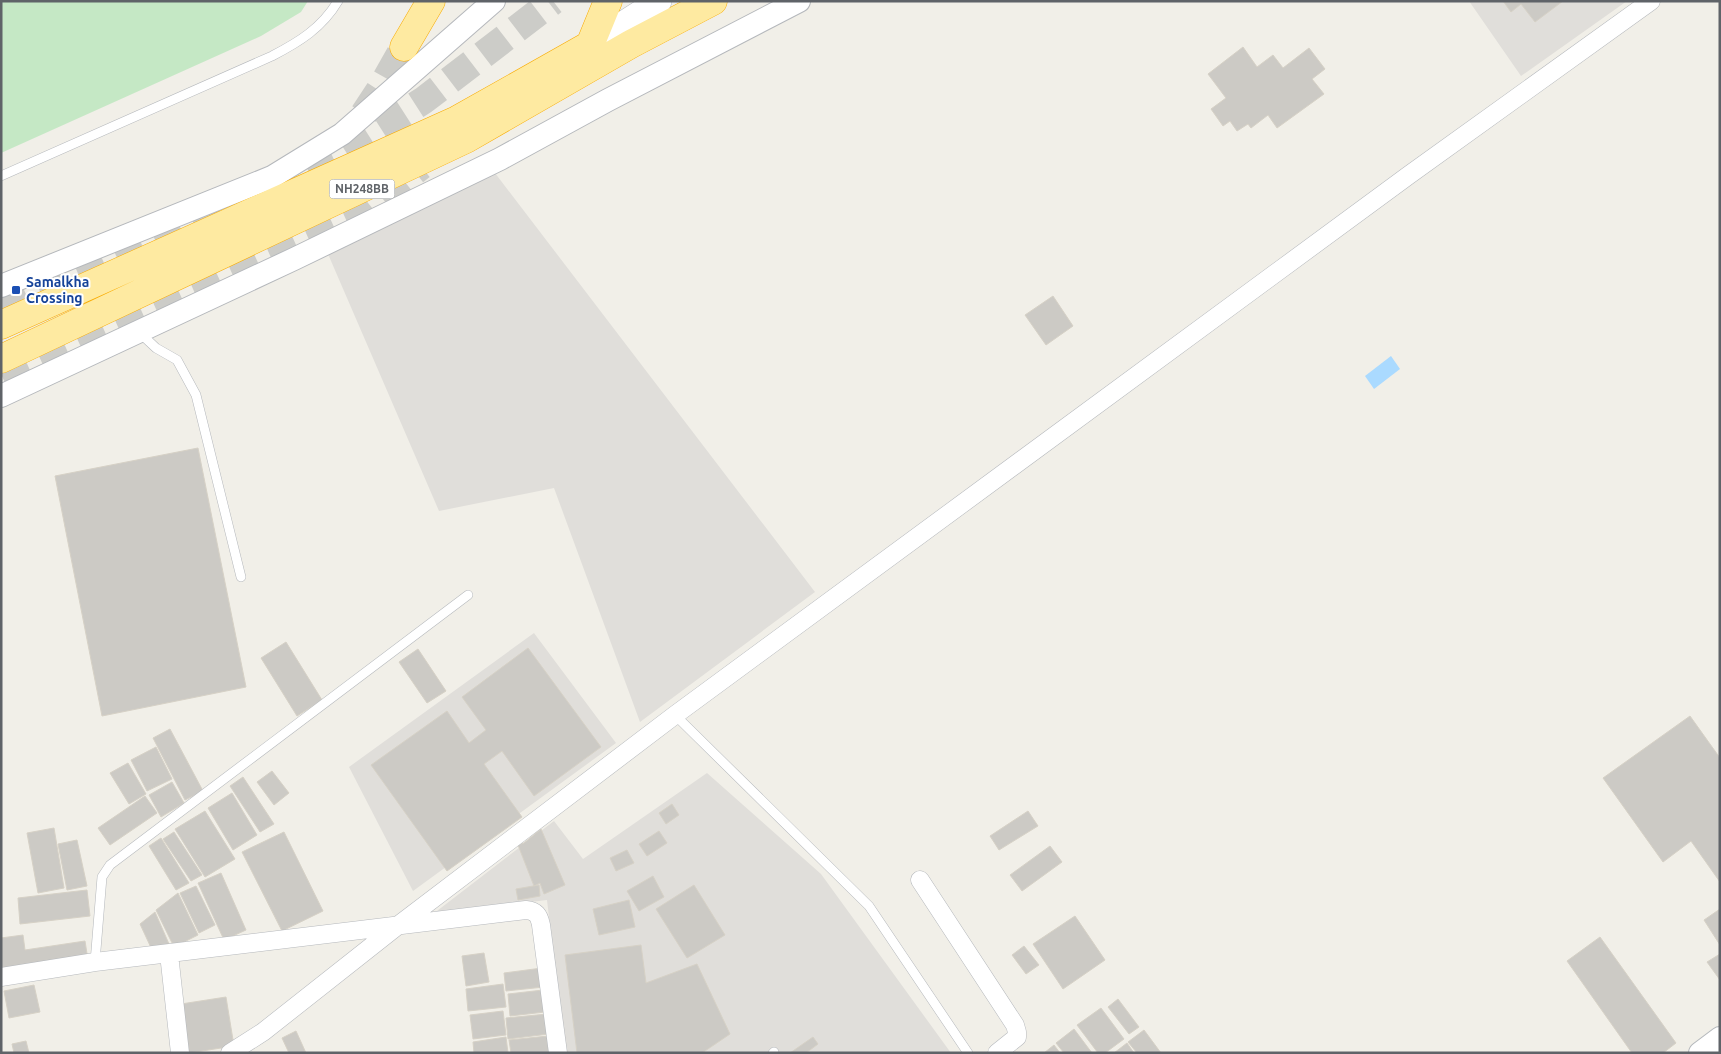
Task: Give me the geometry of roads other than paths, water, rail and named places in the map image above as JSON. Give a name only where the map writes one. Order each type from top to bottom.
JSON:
[{"type":"highway","points":[[404,47],[431,1]]},
{"type":"highway","points":[[590,45],[608,1]]},
{"type":"highway","name":"NH248BB","points":[[1,359],[466,139],[631,44],[713,1]]},
{"type":"highway","name":"NH248BB","points":[[1,325],[457,120],[590,45]]},
{"type":"main road","points":[[590,45],[659,1]]},
{"type":"street","points":[[1,286],[272,178],[342,134],[494,1]]},
{"type":"street","points":[[1,398],[26,383],[294,259],[500,159],[608,100],[799,1]]},
{"type":"street","points":[[230,1053],[263,1032],[396,927],[675,715],[1409,175],[1651,1]]},
{"type":"street","points":[[920,880],[1015,1026],[1016,1037],[997,1053]]},
{"type":"street","points":[[1,977],[95,962],[526,910],[537,913],[541,925],[558,1053]]},
{"type":"street","points":[[169,954],[180,1053]]},
{"type":"street","points":[[1700,1053],[1720,1038]]},
{"type":"lane","points":[[1,176],[272,56],[308,36],[322,23],[338,1]]},
{"type":"lane","points":[[138,331],[156,348],[177,360],[196,395],[241,577]]},
{"type":"lane","points":[[95,962],[102,877],[110,865],[468,595]]},
{"type":"lane","points":[[675,715],[869,906],[968,1053]]},
{"type":"water","points":[[1391,356],[1400,369],[1374,389],[1365,376]]},
{"type":"tunnel","points":[[269,186],[338,155],[424,100],[553,1]]},
{"type":"tunnel","points":[[364,114],[404,47]]},
{"type":"tunnel","points":[[1,374],[368,208],[421,166]]},
{"type":"tunnel","points":[[1,307],[221,208]]},
{"type":"place","name":"Samalkha Crossing","points":[[16,290]]}]
